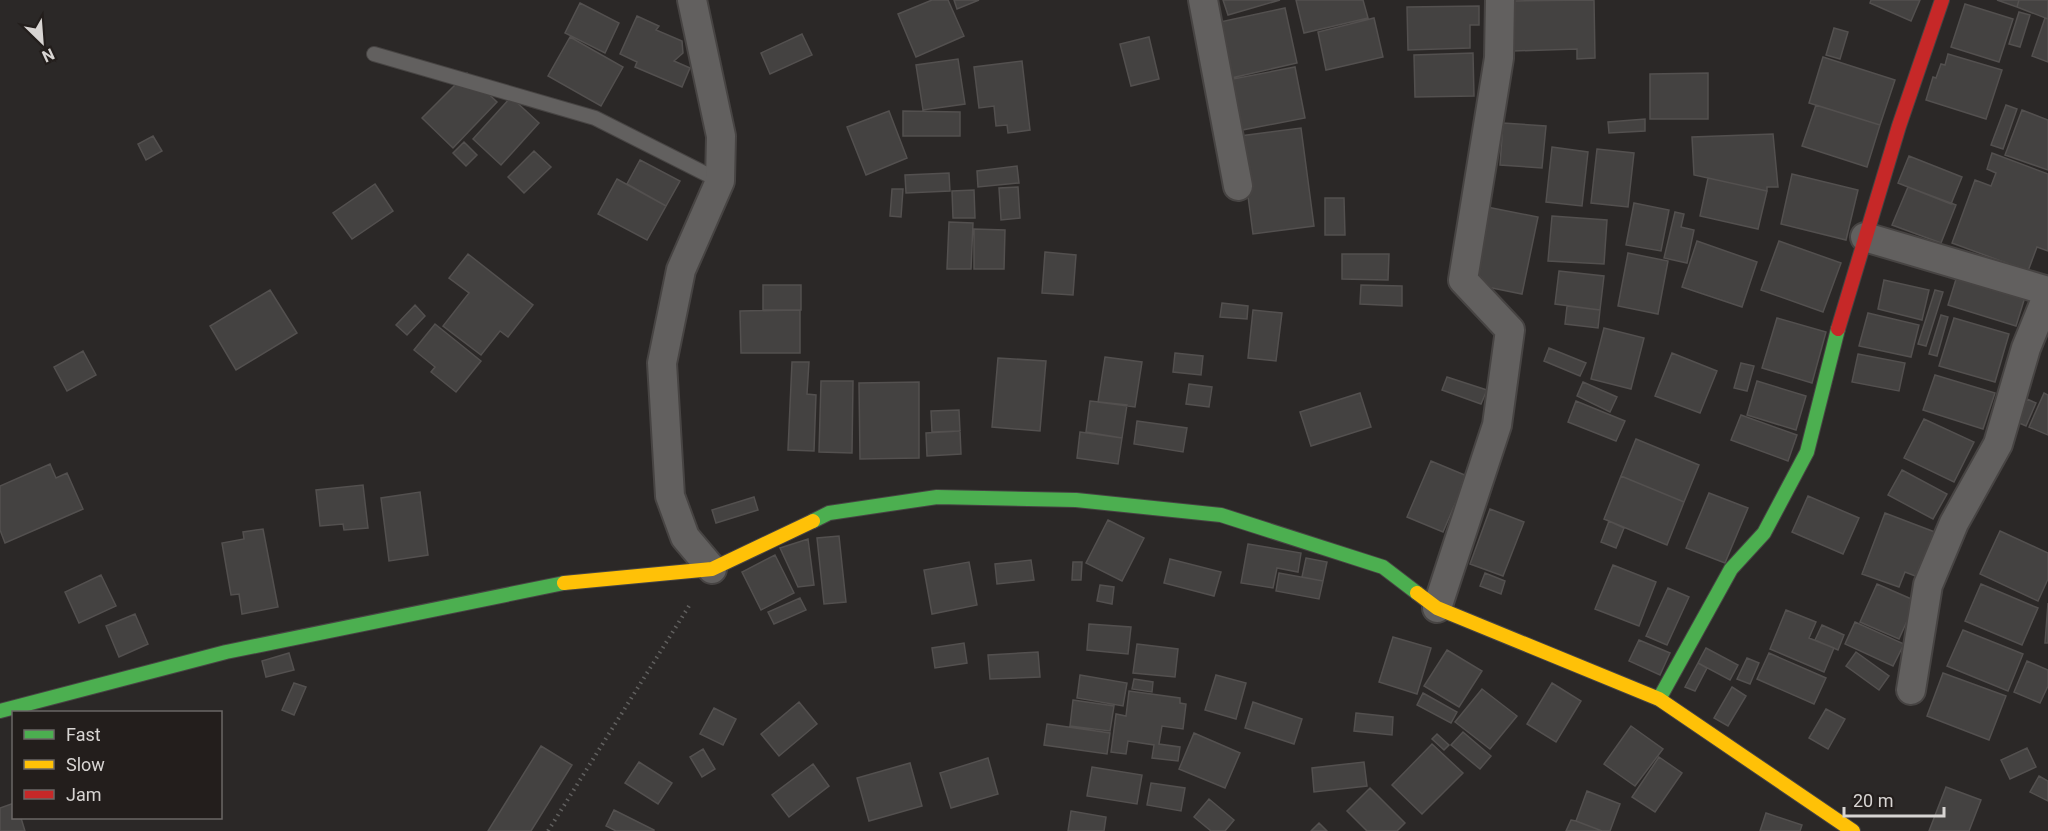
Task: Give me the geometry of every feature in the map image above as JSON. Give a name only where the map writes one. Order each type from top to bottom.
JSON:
[{"type":"street","points":[[692,0],[721,136],[720,181],[681,270],[662,363],[669,496],[685,537],[712,569]]},
{"type":"street","points":[[1203,0],[1238,186]]},
{"type":"street","points":[[1437,608],[1497,425],[1510,330],[1463,279],[1498,58],[1500,0]]},
{"type":"street","points":[[1659,699],[1731,569],[1764,533],[1807,452],[1831,353],[1899,126],[1942,0]]},
{"type":"street","points":[[1866,237],[2048,293],[2026,348],[1998,444],[1954,523],[1928,585],[1911,690]]},
{"type":"street","points":[[0,711],[226,652],[548,585],[712,569],[829,513],[937,497],[1076,501],[1221,515],[1383,567],[1437,608],[1659,699],[1837,827]]},
{"type":"lane","points":[[374,54],[595,118],[720,181]]},
{"type":"path","points":[[548,831],[712,569]]},
{"type":"building","points":[[932,0],[948,0],[964,36],[916,57],[898,14]]},
{"type":"building","points":[[954,0],[979,0],[957,9]]},
{"type":"building","points":[[1223,0],[1280,0],[1228,15]]},
{"type":"building","points":[[1296,0],[1363,0],[1368,18],[1304,33]]},
{"type":"building","points":[[1594,0],[1595,58],[1577,59],[1577,49],[1513,51],[1512,1]]},
{"type":"building","points":[[1871,0],[1920,0],[1911,21],[1870,3]]},
{"type":"building","points":[[1997,0],[2019,0],[2017,7]]},
{"type":"building","points":[[2019,0],[2048,0],[2048,19],[2017,7]]},
{"type":"building","points":[[580,3],[619,23],[605,53],[565,33]]},
{"type":"building","points":[[1965,4],[2013,19],[1999,62],[1951,47]]},
{"type":"building","points":[[1479,6],[1479,25],[1470,25],[1470,48],[1408,50],[1407,7]]},
{"type":"building","points":[[1285,8],[1297,63],[1231,78],[1220,22]]},
{"type":"building","points":[[2019,12],[2030,15],[2020,47],[2009,44]]},
{"type":"building","points":[[637,16],[659,26],[656,30],[682,41],[683,53],[674,61],[690,68],[682,87],[635,67],[637,62],[620,54]]},
{"type":"building","points":[[1374,18],[1383,57],[1326,70],[1318,32]]},
{"type":"building","points":[[2045,18],[2048,19],[2048,62],[2032,56]]},
{"type":"building","points":[[1834,28],[1848,32],[1840,59],[1826,55]]},
{"type":"building","points":[[802,34],[812,55],[770,74],[761,53]]},
{"type":"building","points":[[570,37],[623,67],[601,106],[548,76]]},
{"type":"building","points":[[1149,37],[1159,79],[1131,86],[1120,44]]},
{"type":"building","points":[[1473,53],[1474,96],[1415,97],[1414,55]]},
{"type":"building","points":[[1948,54],[2002,70],[1986,119],[1926,100],[1933,77],[1936,78],[1941,64],[1945,65]]},
{"type":"building","points":[[1823,57],[1895,80],[1880,125],[1809,103]]},
{"type":"building","points":[[958,59],[965,104],[923,110],[916,65]]},
{"type":"building","points":[[1022,61],[1030,130],[1008,133],[1007,125],[996,126],[994,106],[979,108],[974,67]]},
{"type":"building","points":[[1295,67],[1305,118],[1242,130],[1233,79]]},
{"type":"building","points":[[467,73],[497,102],[453,148],[422,118]]},
{"type":"building","points":[[1708,73],[1708,119],[1650,119],[1650,74]]},
{"type":"building","points":[[511,97],[539,123],[501,165],[473,139]]},
{"type":"building","points":[[1816,105],[1880,125],[1867,167],[1802,146]]},
{"type":"building","points":[[2006,105],[2017,109],[2003,149],[1991,145]]},
{"type":"building","points":[[2022,110],[2048,120],[2048,170],[2005,155]]},
{"type":"building","points":[[889,111],[907,158],[866,175],[847,127]]},
{"type":"building","points":[[903,111],[960,112],[960,136],[903,136]]},
{"type":"building","points":[[1645,119],[1645,131],[1609,133],[1608,122]]},
{"type":"building","points":[[1503,123],[1546,126],[1542,168],[1500,165]]},
{"type":"building","points":[[1301,128],[1314,226],[1253,234],[1240,136]]},
{"type":"building","points":[[1773,134],[1778,187],[1767,187],[1767,191],[1694,175],[1692,137]]},
{"type":"building","points":[[153,136],[162,151],[146,160],[138,144]]},
{"type":"building","points":[[464,142],[477,155],[466,166],[453,153]]},
{"type":"building","points":[[1552,147],[1588,152],[1582,206],[1546,202]]},
{"type":"building","points":[[1597,149],[1634,153],[1628,207],[1591,203]]},
{"type":"building","points":[[534,151],[551,167],[524,193],[508,177]]},
{"type":"building","points":[[1992,153],[2048,174],[2048,251],[2037,247],[2028,271],[1952,243],[1975,180],[1991,186],[1996,173],[1987,169]]},
{"type":"building","points":[[1909,156],[1962,177],[1951,204],[1898,183]]},
{"type":"building","points":[[640,160],[680,181],[666,206],[627,184]]},
{"type":"building","points":[[1017,166],[1019,183],[978,187],[977,171]]},
{"type":"building","points":[[949,173],[950,191],[906,193],[905,175]]},
{"type":"building","points":[[1792,174],[1858,190],[1846,240],[1781,224]]},
{"type":"building","points":[[1708,178],[1767,191],[1758,229],[1700,216]]},
{"type":"building","points":[[617,179],[666,206],[647,240],[598,214]]},
{"type":"building","points":[[375,184],[393,211],[352,239],[333,213]]},
{"type":"building","points":[[1018,187],[1020,218],[1001,220],[999,188]]},
{"type":"building","points":[[1908,187],[1956,205],[1941,243],[1892,225]]},
{"type":"building","points":[[892,189],[903,189],[901,217],[890,216]]},
{"type":"building","points":[[974,190],[975,218],[953,218],[952,191]]},
{"type":"building","points":[[1325,198],[1344,198],[1345,235],[1325,235]]},
{"type":"building","points":[[1634,203],[1669,210],[1661,251],[1626,245]]},
{"type":"building","points":[[1487,207],[1538,217],[1522,294],[1472,284]]},
{"type":"building","points":[[1675,212],[1684,214],[1681,227],[1694,230],[1687,263],[1664,258]]},
{"type":"building","points":[[1552,216],[1607,220],[1604,264],[1548,261]]},
{"type":"building","points":[[949,222],[973,223],[971,269],[947,269]]},
{"type":"building","points":[[974,229],[1005,230],[1004,269],[974,269]]},
{"type":"building","points":[[1697,241],[1757,262],[1742,307],[1682,287]]},
{"type":"building","points":[[1779,241],[1841,263],[1823,312],[1761,290]]},
{"type":"building","points":[[1045,252],[1076,255],[1073,295],[1042,293]]},
{"type":"building","points":[[1628,253],[1668,261],[1658,314],[1618,306]]},
{"type":"building","points":[[468,254],[533,305],[508,337],[500,331],[481,355],[443,326],[469,293],[449,278]]},
{"type":"building","points":[[1342,254],[1389,254],[1388,280],[1342,279]]},
{"type":"building","points":[[1559,271],[1604,276],[1600,310],[1555,304]]},
{"type":"building","points":[[1957,276],[2025,297],[2016,326],[1948,305]]},
{"type":"building","points":[[1884,280],[1929,290],[1922,320],[1878,309]]},
{"type":"building","points":[[763,285],[801,285],[801,310],[763,310]]},
{"type":"building","points":[[1361,285],[1402,286],[1402,306],[1360,304]]},
{"type":"building","points":[[270,290],[297,333],[236,370],[210,326]]},
{"type":"building","points":[[1935,290],[1943,292],[1926,346],[1918,344]]},
{"type":"building","points":[[1222,303],[1248,306],[1247,319],[1220,317]]},
{"type":"building","points":[[415,305],[425,316],[407,335],[396,325]]},
{"type":"building","points":[[1567,306],[1600,310],[1598,328],[1565,324]]},
{"type":"building","points":[[800,310],[800,353],[741,353],[740,311]]},
{"type":"building","points":[[1253,310],[1282,313],[1276,361],[1248,358]]},
{"type":"building","points":[[1868,313],[1919,325],[1911,357],[1859,346]]},
{"type":"building","points":[[1941,315],[1948,317],[1937,356],[1929,354]]},
{"type":"building","points":[[1777,318],[1826,332],[1812,383],[1762,368]]},
{"type":"building","points":[[1954,318],[2009,334],[1995,382],[1939,366]]},
{"type":"building","points":[[435,324],[481,361],[456,392],[431,372],[435,367],[414,350]]},
{"type":"building","points":[[1604,328],[1644,338],[1631,389],[1591,379]]},
{"type":"building","points":[[1549,348],[1586,363],[1580,376],[1544,361]]},
{"type":"building","points":[[83,351],[96,375],[67,391],[54,367]]},
{"type":"building","points":[[1175,353],[1203,356],[1201,375],[1173,372]]},
{"type":"building","points":[[1672,353],[1717,371],[1700,413],[1655,396]]},
{"type":"building","points":[[1858,354],[1905,363],[1899,391],[1852,382]]},
{"type":"building","points":[[1105,357],[1142,362],[1135,407],[1098,402]]},
{"type":"building","points":[[998,358],[1046,361],[1040,431],[992,427]]},
{"type":"building","points":[[792,362],[809,362],[807,394],[816,395],[814,451],[788,450]]},
{"type":"building","points":[[1741,363],[1754,366],[1747,391],[1734,388]]},
{"type":"building","points":[[1935,375],[1995,393],[1983,429],[1923,410]]},
{"type":"building","points":[[1447,377],[1487,390],[1481,404],[1442,390]]},
{"type":"building","points":[[821,381],[853,381],[852,453],[819,452]]},
{"type":"building","points":[[1757,381],[1806,396],[1796,430],[1747,415]]},
{"type":"building","points":[[919,382],[919,458],[860,459],[859,383]]},
{"type":"building","points":[[1583,382],[1617,397],[1610,412],[1577,396]]},
{"type":"building","points":[[1189,384],[1212,387],[1209,407],[1186,404]]},
{"type":"building","points":[[1360,393],[1371,427],[1311,446],[1300,412]]},
{"type":"building","points":[[2044,393],[2048,395],[2048,435],[2029,427]]},
{"type":"building","points":[[2027,399],[2036,403],[2026,426],[2017,422]]},
{"type":"building","points":[[1090,401],[1127,405],[1122,438],[1086,432]]},
{"type":"building","points":[[1576,401],[1625,421],[1616,441],[1568,422]]},
{"type":"building","points":[[959,410],[960,431],[932,432],[931,411]]},
{"type":"building","points":[[1741,415],[1797,435],[1788,461],[1731,440]]},
{"type":"building","points":[[1924,419],[1974,442],[1954,482],[1904,458]]},
{"type":"building","points":[[1137,421],[1187,428],[1183,452],[1134,444]]},
{"type":"building","points":[[960,431],[961,454],[927,456],[926,433]]},
{"type":"building","points":[[1080,432],[1122,438],[1118,464],[1077,458]]},
{"type":"building","points":[[1636,439],[1699,465],[1684,502],[1621,476]]},
{"type":"building","points":[[1431,461],[1467,476],[1443,532],[1407,517]]},
{"type":"building","points":[[50,464],[56,478],[67,473],[83,509],[5,543],[0,530],[0,486]]},
{"type":"building","points":[[1902,470],[1947,494],[1933,519],[1888,495]]},
{"type":"building","points":[[1621,476],[1684,502],[1667,545],[1604,519]]},
{"type":"building","points":[[363,485],[368,528],[344,530],[343,524],[320,526],[316,490]]},
{"type":"building","points":[[420,492],[428,555],[389,561],[381,498]]},
{"type":"building","points":[[1709,493],[1748,508],[1725,563],[1686,548]]},
{"type":"building","points":[[1808,496],[1859,518],[1843,554],[1792,532]]},
{"type":"building","points":[[754,497],[758,510],[716,523],[712,510]]},
{"type":"building","points":[[1490,509],[1524,522],[1503,576],[1470,564]]},
{"type":"building","points":[[1885,513],[1940,534],[1923,579],[1905,572],[1899,587],[1862,574]]},
{"type":"building","points":[[1108,520],[1144,538],[1122,581],[1086,563]]},
{"type":"building","points":[[1609,521],[1624,528],[1616,548],[1601,542]]},
{"type":"building","points":[[263,529],[278,607],[242,614],[239,594],[231,595],[222,543],[244,539],[243,532]]},
{"type":"building","points":[[2000,531],[2048,553],[2048,579],[2038,601],[1980,574]]},
{"type":"building","points":[[839,536],[846,602],[824,604],[817,538]]},
{"type":"building","points":[[808,539],[814,585],[798,587],[780,548]]},
{"type":"building","points":[[1248,544],[1301,553],[1298,572],[1277,568],[1273,588],[1241,583]]},
{"type":"building","points":[[775,555],[794,593],[761,610],[742,572]]},
{"type":"building","points":[[1306,558],[1327,562],[1323,581],[1302,577]]},
{"type":"building","points":[[1170,559],[1221,572],[1214,596],[1164,583]]},
{"type":"building","points":[[1031,560],[1034,580],[997,584],[995,564]]},
{"type":"building","points":[[969,562],[977,605],[932,614],[924,570]]},
{"type":"building","points":[[1073,562],[1082,562],[1081,580],[1072,580]]},
{"type":"building","points":[[1613,565],[1656,582],[1639,626],[1595,609]]},
{"type":"building","points":[[1279,573],[1323,581],[1319,599],[1276,591]]},
{"type":"building","points":[[1485,573],[1505,581],[1501,594],[1480,586]]},
{"type":"building","points":[[101,575],[116,606],[79,623],[65,592]]},
{"type":"building","points":[[1877,584],[1916,601],[1899,639],[1860,622]]},
{"type":"building","points":[[1981,584],[2038,608],[2022,645],[1965,621]]},
{"type":"building","points":[[1100,585],[1114,587],[1112,604],[1097,601]]},
{"type":"building","points":[[1668,588],[1689,597],[1667,645],[1646,636]]},
{"type":"building","points":[[800,598],[806,610],[774,624],[768,612]]},
{"type":"building","points":[[2048,603],[2048,643],[2045,643]]},
{"type":"building","points":[[1786,610],[1816,622],[1809,638],[1834,648],[1824,672],[1770,649]]},
{"type":"building","points":[[135,614],[148,644],[119,657],[106,626]]},
{"type":"building","points":[[1855,622],[1904,644],[1893,666],[1845,644]]},
{"type":"building","points":[[1089,624],[1131,627],[1128,654],[1087,650]]},
{"type":"building","points":[[1822,625],[1844,635],[1838,650],[1815,640]]},
{"type":"building","points":[[1963,630],[2023,654],[2008,691],[1947,666]]},
{"type":"building","points":[[1393,637],[1431,648],[1417,694],[1379,682]]},
{"type":"building","points":[[1639,640],[1670,653],[1660,675],[1629,661]]},
{"type":"building","points":[[964,643],[967,663],[935,668],[932,648]]},
{"type":"building","points":[[1137,644],[1178,649],[1175,677],[1133,673]]},
{"type":"building","points":[[1706,648],[1738,665],[1730,680],[1698,663]]},
{"type":"building","points":[[1447,650],[1482,671],[1459,707],[1424,686]]},
{"type":"building","points":[[1038,652],[1040,677],[990,679],[988,655]]},
{"type":"building","points":[[1856,652],[1889,676],[1879,690],[1846,666]]},
{"type":"building","points":[[289,653],[294,670],[266,677],[262,661]]},
{"type":"building","points":[[1769,653],[1826,678],[1814,704],[1757,679]]},
{"type":"building","points":[[1747,658],[1759,663],[1750,684],[1737,679]]},
{"type":"building","points":[[2027,661],[2048,670],[2048,686],[2040,703],[2014,692]]},
{"type":"building","points":[[1698,663],[1707,668],[1695,691],[1685,687]]},
{"type":"building","points":[[1943,673],[2006,696],[1989,740],[1927,716]]},
{"type":"building","points":[[1080,675],[1127,683],[1123,706],[1077,698]]},
{"type":"building","points":[[1216,675],[1246,683],[1236,719],[1205,710]]},
{"type":"building","points":[[1134,679],[1153,682],[1152,692],[1132,689]]},
{"type":"building","points":[[294,683],[306,687],[294,715],[282,710]]},
{"type":"building","points":[[1552,683],[1581,701],[1556,742],[1527,724]]},
{"type":"building","points":[[1732,687],[1746,696],[1728,726],[1714,718]]},
{"type":"building","points":[[1482,689],[1517,716],[1490,749],[1455,722]]},
{"type":"building","points":[[1129,691],[1180,698],[1180,703],[1186,704],[1183,729],[1162,726],[1159,744],[1180,747],[1178,761],[1152,758],[1154,745],[1128,741],[1126,754],[1111,752],[1116,714],[1126,716]]},
{"type":"building","points":[[1423,693],[1457,712],[1451,723],[1417,705]]},
{"type":"building","points":[[1073,700],[1114,706],[1110,731],[1070,726]]},
{"type":"building","points":[[799,702],[817,724],[779,756],[761,734]]},
{"type":"building","points":[[1253,702],[1302,719],[1294,744],[1245,728]]},
{"type":"building","points":[[714,708],[736,719],[723,745],[700,734]]},
{"type":"building","points":[[1826,709],[1845,719],[1828,749],[1809,738]]},
{"type":"building","points":[[1356,713],[1393,717],[1392,735],[1354,731]]},
{"type":"building","points":[[1047,724],[1110,733],[1107,754],[1044,745]]},
{"type":"building","points":[[1631,726],[1663,749],[1635,786],[1604,764]]},
{"type":"building","points":[[1463,732],[1491,756],[1480,769],[1451,745]]},
{"type":"building","points":[[1194,733],[1240,753],[1225,788],[1179,769]]},
{"type":"building","points":[[1437,734],[1449,745],[1444,750],[1432,739]]},
{"type":"building","points":[[1432,744],[1463,773],[1422,814],[1392,785]]},
{"type":"building","points":[[541,746],[572,765],[531,831],[488,831]]},
{"type":"building","points":[[2027,748],[2036,767],[2010,779],[2001,760]]},
{"type":"building","points":[[703,749],[715,769],[702,777],[690,757]]},
{"type":"building","points":[[1659,757],[1682,773],[1655,812],[1632,797]]},
{"type":"building","points":[[988,758],[998,794],[951,808],[940,773]]},
{"type":"building","points":[[639,762],[672,783],[658,804],[625,783]]},
{"type":"building","points":[[1364,762],[1367,786],[1314,792],[1312,768]]},
{"type":"building","points":[[910,763],[922,806],[869,821],[857,778]]},
{"type":"building","points":[[813,764],[829,786],[789,817],[772,795]]},
{"type":"building","points":[[1092,767],[1142,775],[1137,804],[1087,796]]},
{"type":"building","points":[[2039,776],[2048,781],[2048,801],[2030,792]]},
{"type":"building","points":[[1151,783],[1185,788],[1181,811],[1147,805]]},
{"type":"building","points":[[1946,787],[1981,800],[1969,831],[1929,831]]},
{"type":"building","points":[[1370,788],[1405,823],[1397,831],[1367,831],[1347,811]]},
{"type":"building","points":[[1587,791],[1620,804],[1610,831],[1602,831],[1576,821]]},
{"type":"building","points":[[1209,799],[1234,820],[1225,831],[1211,831],[1194,817]]},
{"type":"building","points":[[12,804],[12,819],[21,819],[25,831],[0,831],[0,808]]},
{"type":"building","points":[[614,810],[654,831],[616,831],[606,826]]},
{"type":"building","points":[[1071,811],[1106,817],[1104,831],[1068,831]]},
{"type":"building","points":[[1766,813],[1802,825],[1800,831],[1760,831]]},
{"type":"building","points":[[1571,820],[1576,821],[1602,831],[1566,831]]},
{"type":"building","points":[[1319,823],[1327,831],[1311,831]]},
{"type":"traffic: fast","points":[[1659,699],[1731,569],[1764,533],[1807,452],[1838,329]]},
{"type":"traffic: fast","points":[[813,521],[829,513],[937,497],[1076,500],[1221,515],[1383,567],[1417,593]]},
{"type":"traffic: fast","points":[[0,711],[226,652],[564,583]]},
{"type":"traffic: slow","points":[[564,583],[712,569],[813,521]]},
{"type":"traffic: slow","points":[[1417,593],[1437,608],[1659,699],[1853,831]]},
{"type":"traffic: jam","points":[[1838,329],[1899,126],[1942,0]]}]
